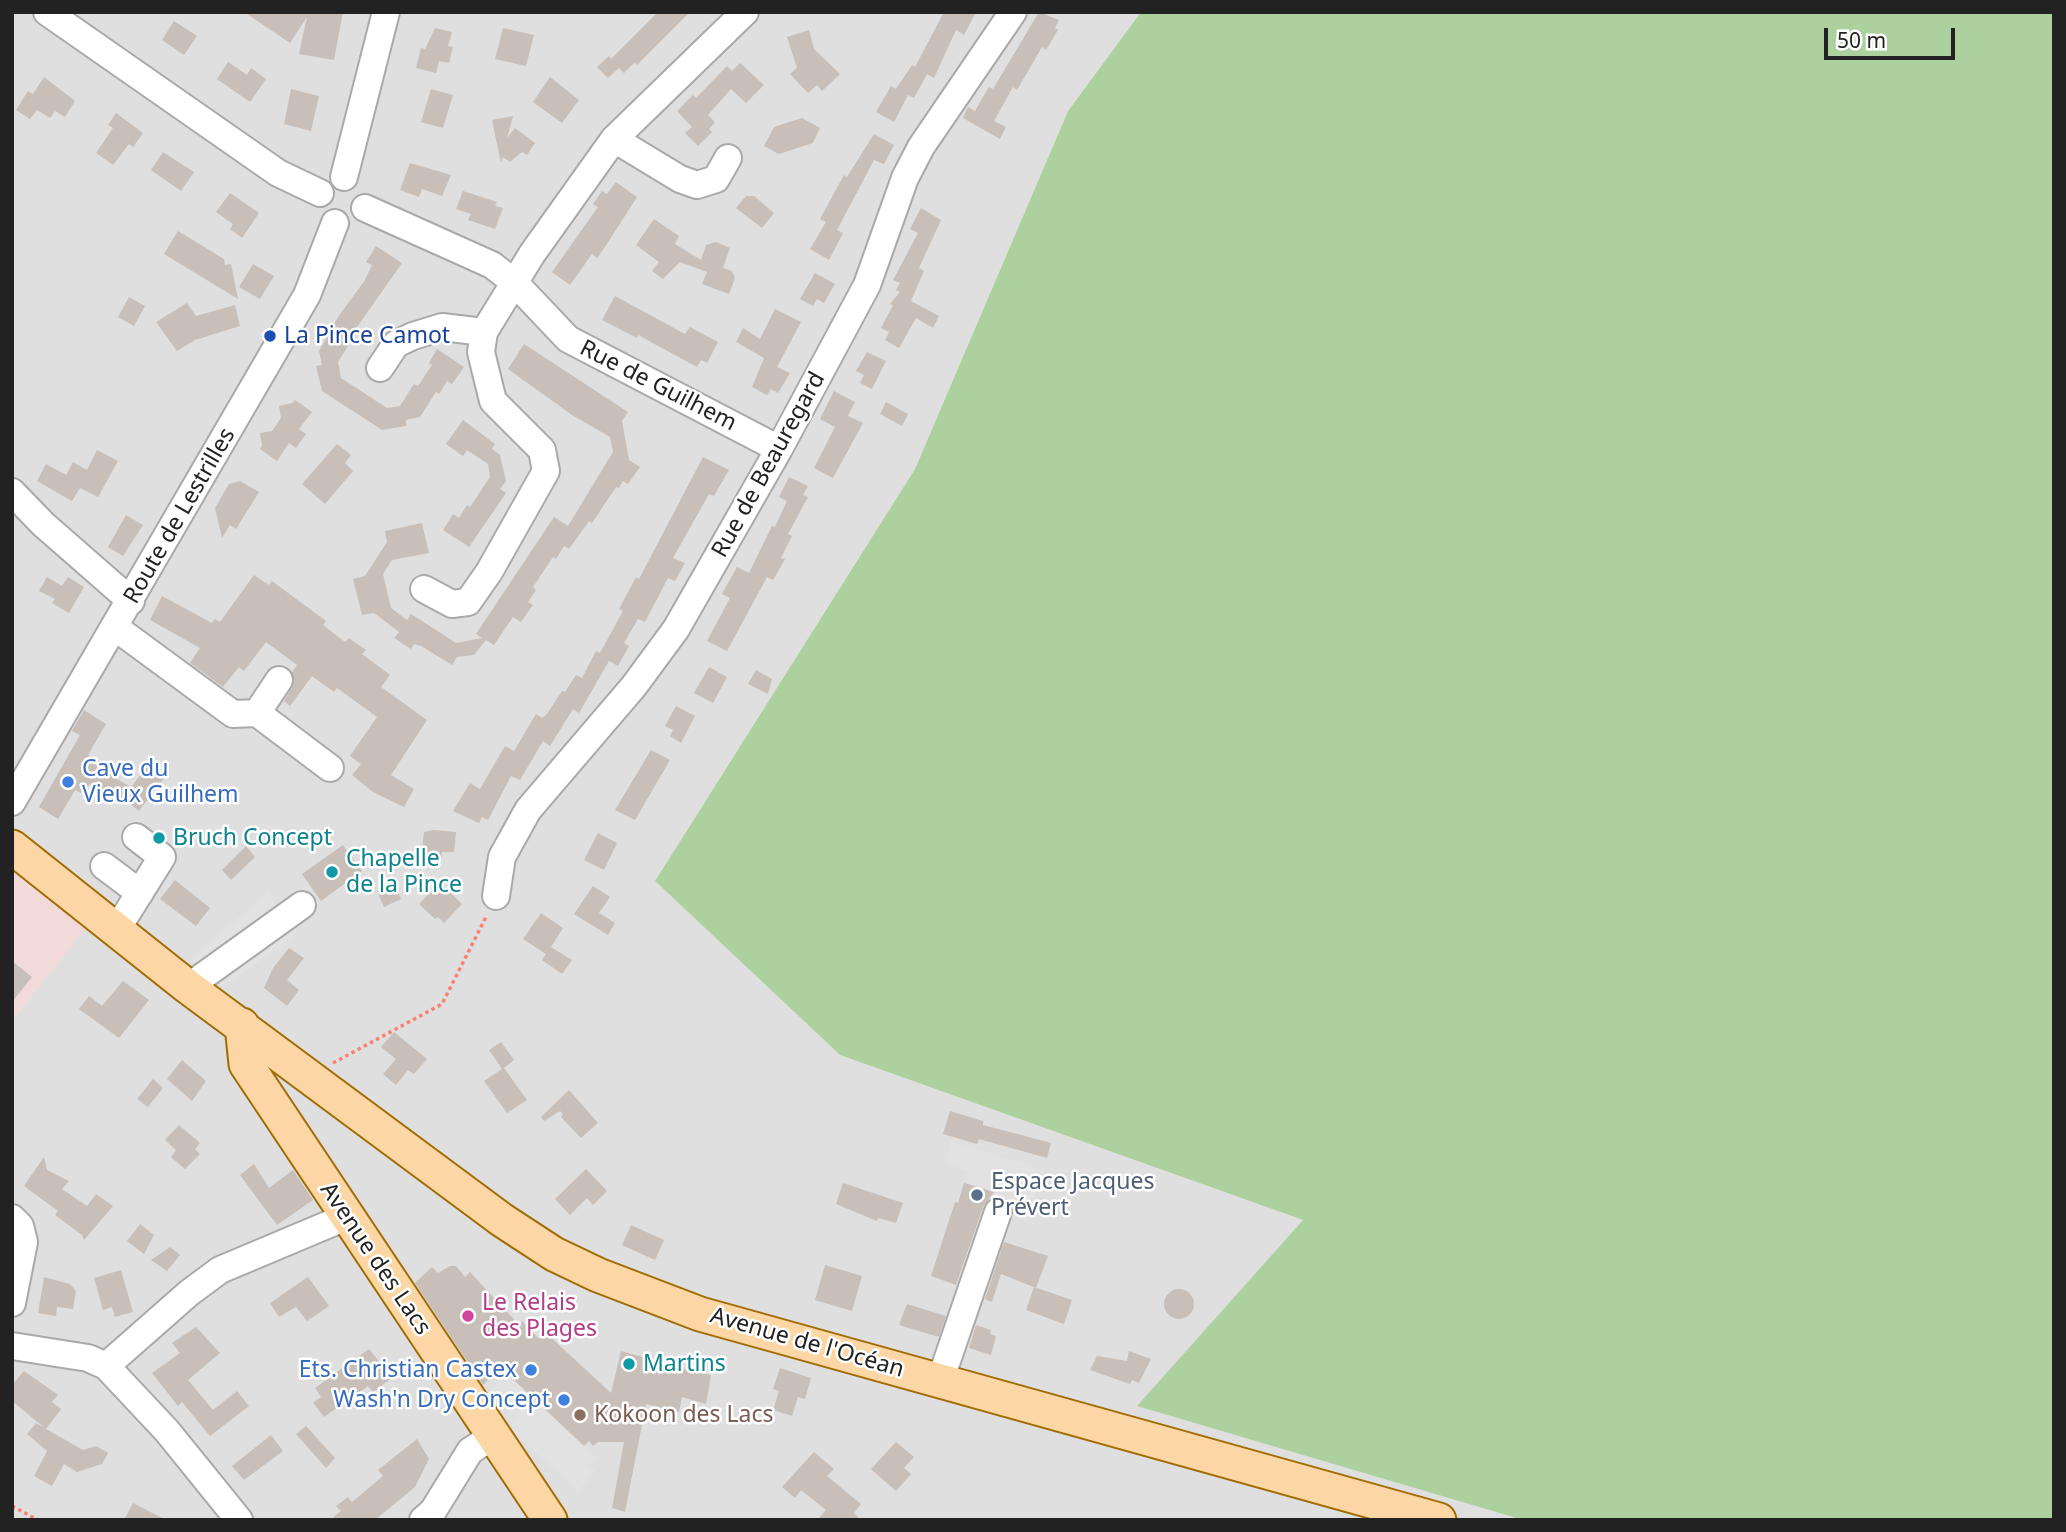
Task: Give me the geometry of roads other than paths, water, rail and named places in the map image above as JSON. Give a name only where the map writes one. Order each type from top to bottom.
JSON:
[{"type":"main road","name":"Avenue de l'Océan","points":[[12,847],[188,987],[502,1220],[554,1254],[598,1275],[700,1314],[1439,1520]]},
{"type":"main road","name":"Avenue des Lacs","points":[[242,1026],[246,1064],[550,1520]]},
{"type":"street","points":[[344,177],[386,12]]},
{"type":"street","points":[[424,589],[452,604],[468,602],[489,572],[546,471],[542,450],[493,401],[481,352],[484,332],[514,282],[614,139],[745,12]]},
{"type":"street","name":"Rue de Beauregard","points":[[496,897],[502,857],[528,810],[634,686],[676,629],[779,449],[867,285],[905,178],[921,147],[1013,12]]},
{"type":"street","points":[[52,14],[278,173],[320,192]]},
{"type":"street","points":[[614,139],[680,179],[697,186],[716,179],[728,159]]},
{"type":"street","points":[[344,177],[359,184],[364,192],[365,208],[356,220],[335,223],[323,214],[320,192],[327,183],[344,177]]},
{"type":"street","name":"Rue de Guilhem","points":[[365,208],[492,265],[514,282],[568,339],[779,449]]},
{"type":"street","name":"Route de Lestrilles","points":[[12,802],[41,734],[116,628],[307,296],[335,223]]},
{"type":"street","points":[[380,368],[396,344],[413,336],[442,327],[484,332]]},
{"type":"street","points":[[12,492],[43,524],[131,601]]},
{"type":"street","points":[[116,628],[233,715],[257,712],[330,768]]},
{"type":"street","points":[[257,712],[279,680]]},
{"type":"street","points":[[117,929],[162,858],[136,837]]},
{"type":"street","points":[[104,866],[140,893]]},
{"type":"street","points":[[188,987],[302,905]]},
{"type":"street","points":[[940,1381],[998,1212]]},
{"type":"street","points":[[106,1366],[189,1293],[220,1270],[346,1217]]},
{"type":"street","points":[[12,1218],[20,1226],[24,1242],[12,1303]]},
{"type":"street","points":[[12,1346],[88,1358],[106,1366],[167,1431],[239,1520]]},
{"type":"street","points":[[423,1520],[433,1511],[470,1451],[494,1436]]},
{"type":"place","name":"La Pince Camot","points":[[270,336]]},
{"type":"place","name":"Cave du Vieux Guilhem","points":[[68,782]]},
{"type":"place","name":"Bruch Concept","points":[[159,838]]},
{"type":"place","name":"Chapelle de la Pince","points":[[332,872]]},
{"type":"place","name":"Espace Jacques Prévert","points":[[977,1195]]},
{"type":"place","name":"Le Relais des Plages","points":[[468,1316]]},
{"type":"place","name":"Martins","points":[[629,1364]]},
{"type":"place","name":"Ets. Christian Castex","points":[[531,1370]]},
{"type":"place","name":"Wash'n Dry Concept","points":[[564,1400]]},
{"type":"place","name":"Kokoon des Lacs","points":[[580,1415]]}]
